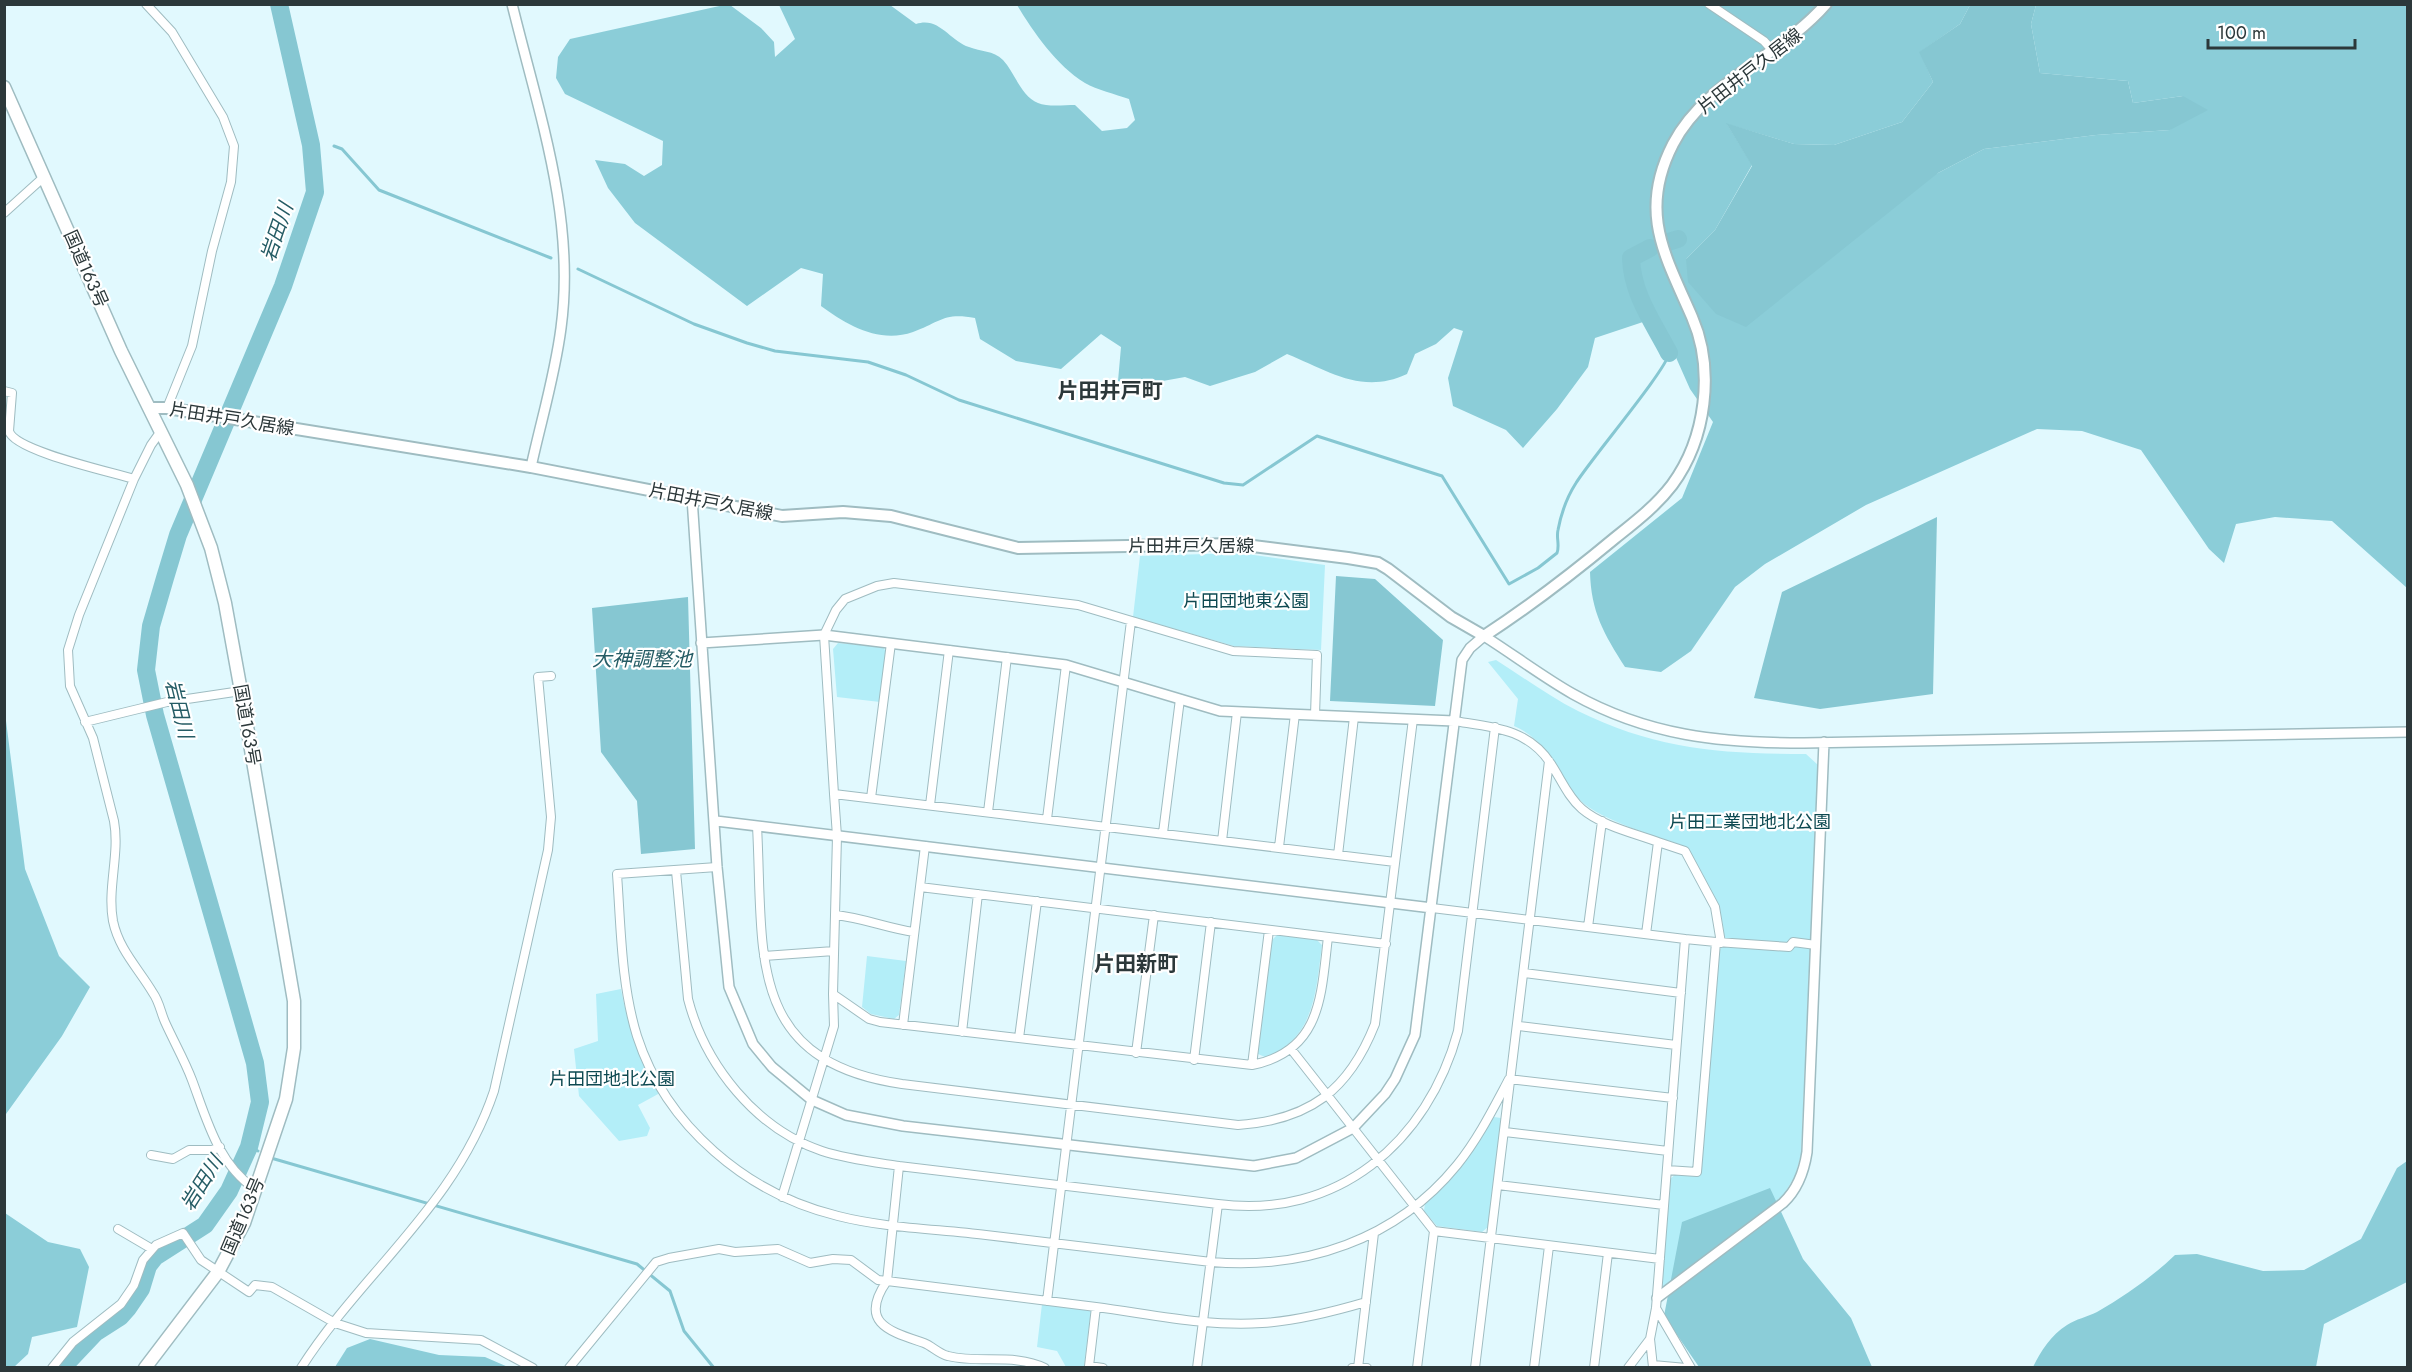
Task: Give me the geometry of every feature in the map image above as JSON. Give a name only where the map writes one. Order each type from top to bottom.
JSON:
[{"type":"highway","name":"国道163号","points":[[4,87],[121,351],[162,430],[187,485],[211,548],[225,603],[241,691],[282,926],[295,1026],[294,1048],[285,1099],[244,1223],[218,1272],[146,1368]]},
{"type":"main road","name":"片田井戸久居線","points":[[150,408],[167,408],[220,416],[531,467],[782,516],[843,512],[891,516],[1018,548],[1237,543],[1378,563],[1451,617],[1485,636],[1584,565],[1648,511],[1671,486],[1689,454],[1703,410],[1706,377],[1693,319],[1666,261],[1660,240],[1656,210],[1658,190],[1673,145],[1698,108],[1806,27],[1826,4]]},
{"type":"street","points":[[146,4],[172,32],[223,117],[234,146],[231,182],[212,251],[192,346],[167,408]]},
{"type":"street","points":[[512,4],[560,201],[564,293],[561,329],[531,467]]},
{"type":"street","points":[[1709,4],[1764,41],[1773,51]]},
{"type":"street","points":[[4,213],[45,177]]},
{"type":"street","points":[[4,391],[12,393],[9,431],[15,440],[37,450],[134,479]]},
{"type":"street","points":[[162,430],[151,445],[134,479],[79,615],[68,650],[69,686],[100,761],[117,834],[111,899],[116,932],[125,952],[154,994],[192,1079],[208,1126],[229,1165],[255,1189]]},
{"type":"street","points":[[692,498],[716,821],[717,867],[729,987],[741,1021],[753,1044],[772,1067],[812,1100],[846,1115],[874,1122],[1254,1166],[1296,1158],[1353,1128],[1385,1094],[1405,1064],[1418,1021],[1462,660],[1470,648],[1485,636],[1573,694],[1627,720],[1677,734],[1717,741],[1824,742],[2408,732]]},
{"type":"street","points":[[782,1197],[834,1026],[837,836],[824,635],[836,610],[845,599],[887,583],[1078,605],[1233,651],[1317,655],[1315,715]]},
{"type":"street","points":[[1047,1302],[1131,621]]},
{"type":"street","points":[[701,643],[824,635],[1066,665],[1220,711],[1454,721],[1507,729],[1525,738],[1550,761],[1574,802],[1602,821],[1685,850],[1715,907],[1718,943],[1697,1172],[1667,1170]]},
{"type":"street","points":[[871,798],[891,643]]},
{"type":"street","points":[[930,805],[949,650]]},
{"type":"street","points":[[988,812],[1007,657]]},
{"type":"street","points":[[1047,819],[1066,665]]},
{"type":"street","points":[[301,1368],[429,1209],[464,1161],[485,1119],[494,1091],[534,921],[548,850],[551,817],[538,677],[551,676]]},
{"type":"street","points":[[85,722],[163,703],[241,691]]},
{"type":"street","points":[[1163,833],[1180,699]]},
{"type":"street","points":[[1222,841],[1237,712]]},
{"type":"street","points":[[1279,848],[1295,714]]},
{"type":"street","points":[[1338,855],[1354,717]]},
{"type":"street","points":[[757,826],[764,956],[769,986],[785,1020],[799,1039],[824,1060],[846,1072],[879,1081],[1238,1125],[1282,1119],[1314,1106],[1327,1095],[1362,1056],[1375,1024],[1413,719]]},
{"type":"street","points":[[676,871],[685,981],[693,1018],[707,1049],[726,1079],[748,1104],[799,1141],[846,1157],[899,1166],[1218,1204],[1253,1206],[1291,1202],[1335,1186],[1378,1160],[1420,1116],[1438,1088],[1450,1060],[1458,1031],[1495,727]]},
{"type":"street","points":[[1657,1298],[1784,1203],[1798,1184],[1807,1152],[1824,742]]},
{"type":"street","points":[[1475,1368],[1550,761]]},
{"type":"street","points":[[834,794],[1395,862]]},
{"type":"street","points":[[716,821],[1718,943],[1789,947],[1793,942],[1816,945]]},
{"type":"street","points":[[1588,927],[1602,821]]},
{"type":"street","points":[[1646,934],[1658,842]]},
{"type":"street","points":[[903,1025],[925,846]]},
{"type":"street","points":[[717,867],[617,874],[627,993],[638,1037],[657,1080],[692,1130],[727,1162],[782,1197],[840,1217],[1211,1263],[1260,1265],[1308,1258],[1374,1233],[1415,1207],[1457,1165],[1478,1136],[1509,1079]]},
{"type":"street","points":[[920,887],[1386,944]]},
{"type":"street","points":[[962,1032],[978,894]]},
{"type":"street","points":[[1019,1038],[1037,901]]},
{"type":"street","points":[[836,915],[864,918],[887,928],[915,932]]},
{"type":"street","points":[[1136,1053],[1154,915]]},
{"type":"street","points":[[1194,1060],[1211,922]]},
{"type":"street","points":[[1252,1065],[1269,930]]},
{"type":"street","points":[[833,994],[869,1019],[903,1025],[1252,1065],[1276,1059],[1291,1049],[1307,1032],[1317,1013],[1328,937]]},
{"type":"street","points":[[1685,939],[1657,1298],[1650,1339],[1653,1366],[1686,1368]]},
{"type":"street","points":[[764,956],[834,951]]},
{"type":"street","points":[[1524,973],[1681,993]]},
{"type":"street","points":[[1519,1026],[1677,1045]]},
{"type":"street","points":[[1291,1049],[1434,1231],[1660,1259]]},
{"type":"street","points":[[1509,1079],[1673,1098]]},
{"type":"street","points":[[1505,1132],[1668,1151]]},
{"type":"street","points":[[151,1155],[173,1159],[189,1150],[212,1150],[220,1147]]},
{"type":"street","points":[[899,1166],[887,1281],[881,1291],[877,1311],[882,1325],[894,1334],[924,1343],[949,1357],[1026,1360],[1044,1368]]},
{"type":"street","points":[[1498,1185],[1664,1205]]},
{"type":"street","points":[[1197,1368],[1218,1204]]},
{"type":"street","points":[[118,1229],[152,1249]]},
{"type":"street","points":[[1417,1368],[1434,1231]]},
{"type":"street","points":[[52,1368],[73,1342],[121,1304],[134,1285],[142,1260],[152,1249],[183,1233],[201,1260],[249,1292],[255,1285],[272,1287],[335,1323],[366,1333],[481,1340],[534,1368]]},
{"type":"street","points":[[1367,1368],[1356,1367],[1374,1233]]},
{"type":"street","points":[[1534,1368],[1549,1246]]},
{"type":"street","points":[[570,1368],[651,1268],[662,1260],[719,1249],[735,1252],[778,1249],[810,1263],[841,1258],[851,1260],[878,1280],[1203,1321],[1269,1322],[1313,1316],[1366,1302]]},
{"type":"street","points":[[1593,1368],[1608,1253]]},
{"type":"street","points":[[1096,1307],[1089,1366],[1103,1368]]},
{"type":"street","points":[[1656,1308],[1691,1368]]},
{"type":"street","points":[[1628,1368],[1650,1339]]},
{"type":"green space","name":"片田団地東公園","points":[[1239,553],[1325,565],[1321,650],[1234,646],[1133,617],[1140,556]]},
{"type":"green space","points":[[838,643],[883,647],[886,652],[880,702],[837,697],[833,649]]},
{"type":"green space","name":"片田工業団地北公園","points":[[1496,660],[1578,711],[1634,734],[1689,747],[1745,753],[1806,754],[1818,765],[1801,1155],[1795,1176],[1783,1196],[1662,1288],[1670,1179],[1676,1174],[1700,1176],[1718,952],[1723,942],[1724,930],[1721,915],[1688,848],[1631,828],[1590,808],[1572,791],[1537,741],[1514,726],[1518,699],[1488,662]]},
{"type":"green space","points":[[1277,935],[1317,940],[1322,945],[1315,996],[1303,1026],[1294,1039],[1282,1049],[1265,1057],[1258,1054],[1272,940]]},
{"type":"green space","points":[[867,956],[906,961],[899,1015],[894,1019],[871,1014],[862,1007]]},
{"type":"green space","name":"片田団地北公園","points":[[621,989],[636,1043],[660,1093],[638,1105],[650,1128],[647,1136],[619,1141],[579,1096],[574,1049],[598,1041],[596,994]]},
{"type":"green space","points":[[1494,1117],[1501,1118],[1501,1121],[1488,1227],[1482,1232],[1437,1226],[1424,1211],[1425,1203],[1459,1170]]},
{"type":"green space","points":[[1042,1304],[1091,1311],[1084,1367],[1066,1367],[1057,1351],[1037,1347]]},
{"type":"shaded area","points":[[730,5],[761,28],[774,42],[775,57],[795,39],[779,5],[890,5],[916,24],[931,23],[962,44],[999,57],[1032,100],[1046,105],[1075,105],[1102,131],[1127,128],[1135,120],[1129,99],[1095,88],[1074,76],[1046,48],[1017,5],[1970,5],[1960,24],[1920,52],[1933,82],[1902,122],[1834,145],[1794,144],[1727,124],[1752,165],[1715,230],[1686,259],[1938,173],[1984,149],[2096,135],[2170,130],[2183,96],[2133,103],[2128,81],[2040,73],[2031,24],[2036,5],[2407,5],[2407,588],[2332,521],[2275,517],[2236,524],[2224,563],[2209,549],[2141,450],[2082,431],[2037,429],[1866,505],[1765,564],[1735,587],[1691,651],[1661,672],[1625,667],[1600,622],[1593,599],[1590,572],[1682,498],[1713,422],[1690,389],[1658,317],[1595,338],[1588,367],[1557,409],[1523,448],[1506,430],[1453,406],[1448,378],[1463,331],[1454,328],[1436,344],[1415,354],[1407,374],[1391,380],[1375,382],[1346,378],[1287,354],[1255,372],[1210,386],[1185,377],[1135,386],[1118,381],[1121,347],[1101,334],[1061,369],[1016,361],[980,339],[975,318],[965,316],[942,319],[913,332],[900,335],[888,336],[864,331],[821,306],[823,274],[801,268],[747,306],[635,223],[608,188],[595,160],[625,164],[644,176],[662,165],[663,141],[565,94],[556,78],[558,57],[570,39]]},
{"type":"shaded area","points":[[5,713],[25,869],[59,956],[90,987],[62,1036],[6,1114]]},
{"type":"shaded area","points":[[2407,1161],[2407,1282],[2324,1324],[2316,1367],[2033,1367],[2047,1344],[2061,1329],[2118,1299],[2175,1255],[2197,1254],[2263,1271],[2304,1270],[2361,1239],[2397,1168]]},
{"type":"shaded area","points":[[1770,1188],[1803,1259],[1851,1318],[1872,1367],[1699,1367],[1664,1316],[1682,1222]]},
{"type":"shaded area","points":[[5,1213],[48,1242],[80,1249],[89,1267],[77,1327],[32,1337],[28,1354],[14,1367],[5,1367]]},
{"type":"shaded area","points":[[370,1339],[439,1355],[485,1357],[508,1367],[335,1367],[347,1348]]},
{"type":"water","points":[[1970,5],[2036,5],[2031,24],[2040,73],[2128,81],[2133,103],[2183,96],[2208,110],[2170,130],[2096,135],[1984,149],[1938,173],[1746,327],[1716,314],[1688,282],[1686,259],[1715,230],[1752,166],[1726,123],[1794,144],[1834,145],[1902,122],[1933,82],[1919,52],[1960,24]]},
{"type":"water","points":[[1937,517],[1933,694],[1820,709],[1754,698],[1782,592]]},
{"type":"water","points":[[1336,576],[1375,579],[1443,640],[1435,706],[1330,701]]},
{"type":"water","name":"大神調整池","points":[[688,597],[695,849],[641,854],[637,801],[601,752],[592,608]]},
{"type":"waterway","name":"岩田川","points":[[62,1368],[95,1333],[120,1317],[128,1308],[141,1289],[148,1266],[155,1257],[205,1225],[229,1191],[249,1147],[260,1102],[255,1063],[155,715],[146,670],[151,626],[178,535],[283,286],[315,192],[311,145],[279,4]]},
{"type":"waterway","points":[[334,146],[342,149],[379,190],[551,258]]},
{"type":"waterway","points":[[1668,242],[1678,239]]},
{"type":"waterway","points":[[1650,248],[1631,258],[1632,271],[1639,296],[1669,353]]},
{"type":"waterway","points":[[578,269],[694,324],[747,343],[775,351],[868,362],[906,375],[959,400],[1224,483],[1243,485],[1317,436],[1442,476],[1509,584],[1538,568],[1557,553],[1559,524],[1573,488],[1643,395],[1669,353]]},
{"type":"waterway","points":[[249,1147],[258,1151]]},
{"type":"waterway","points":[[271,1158],[637,1264],[670,1291],[684,1331],[714,1368]]},
{"type":"district","name":"片田井戸町","points":[[1110,391]]},
{"type":"district","name":"片田新町","points":[[1136,964]]}]
